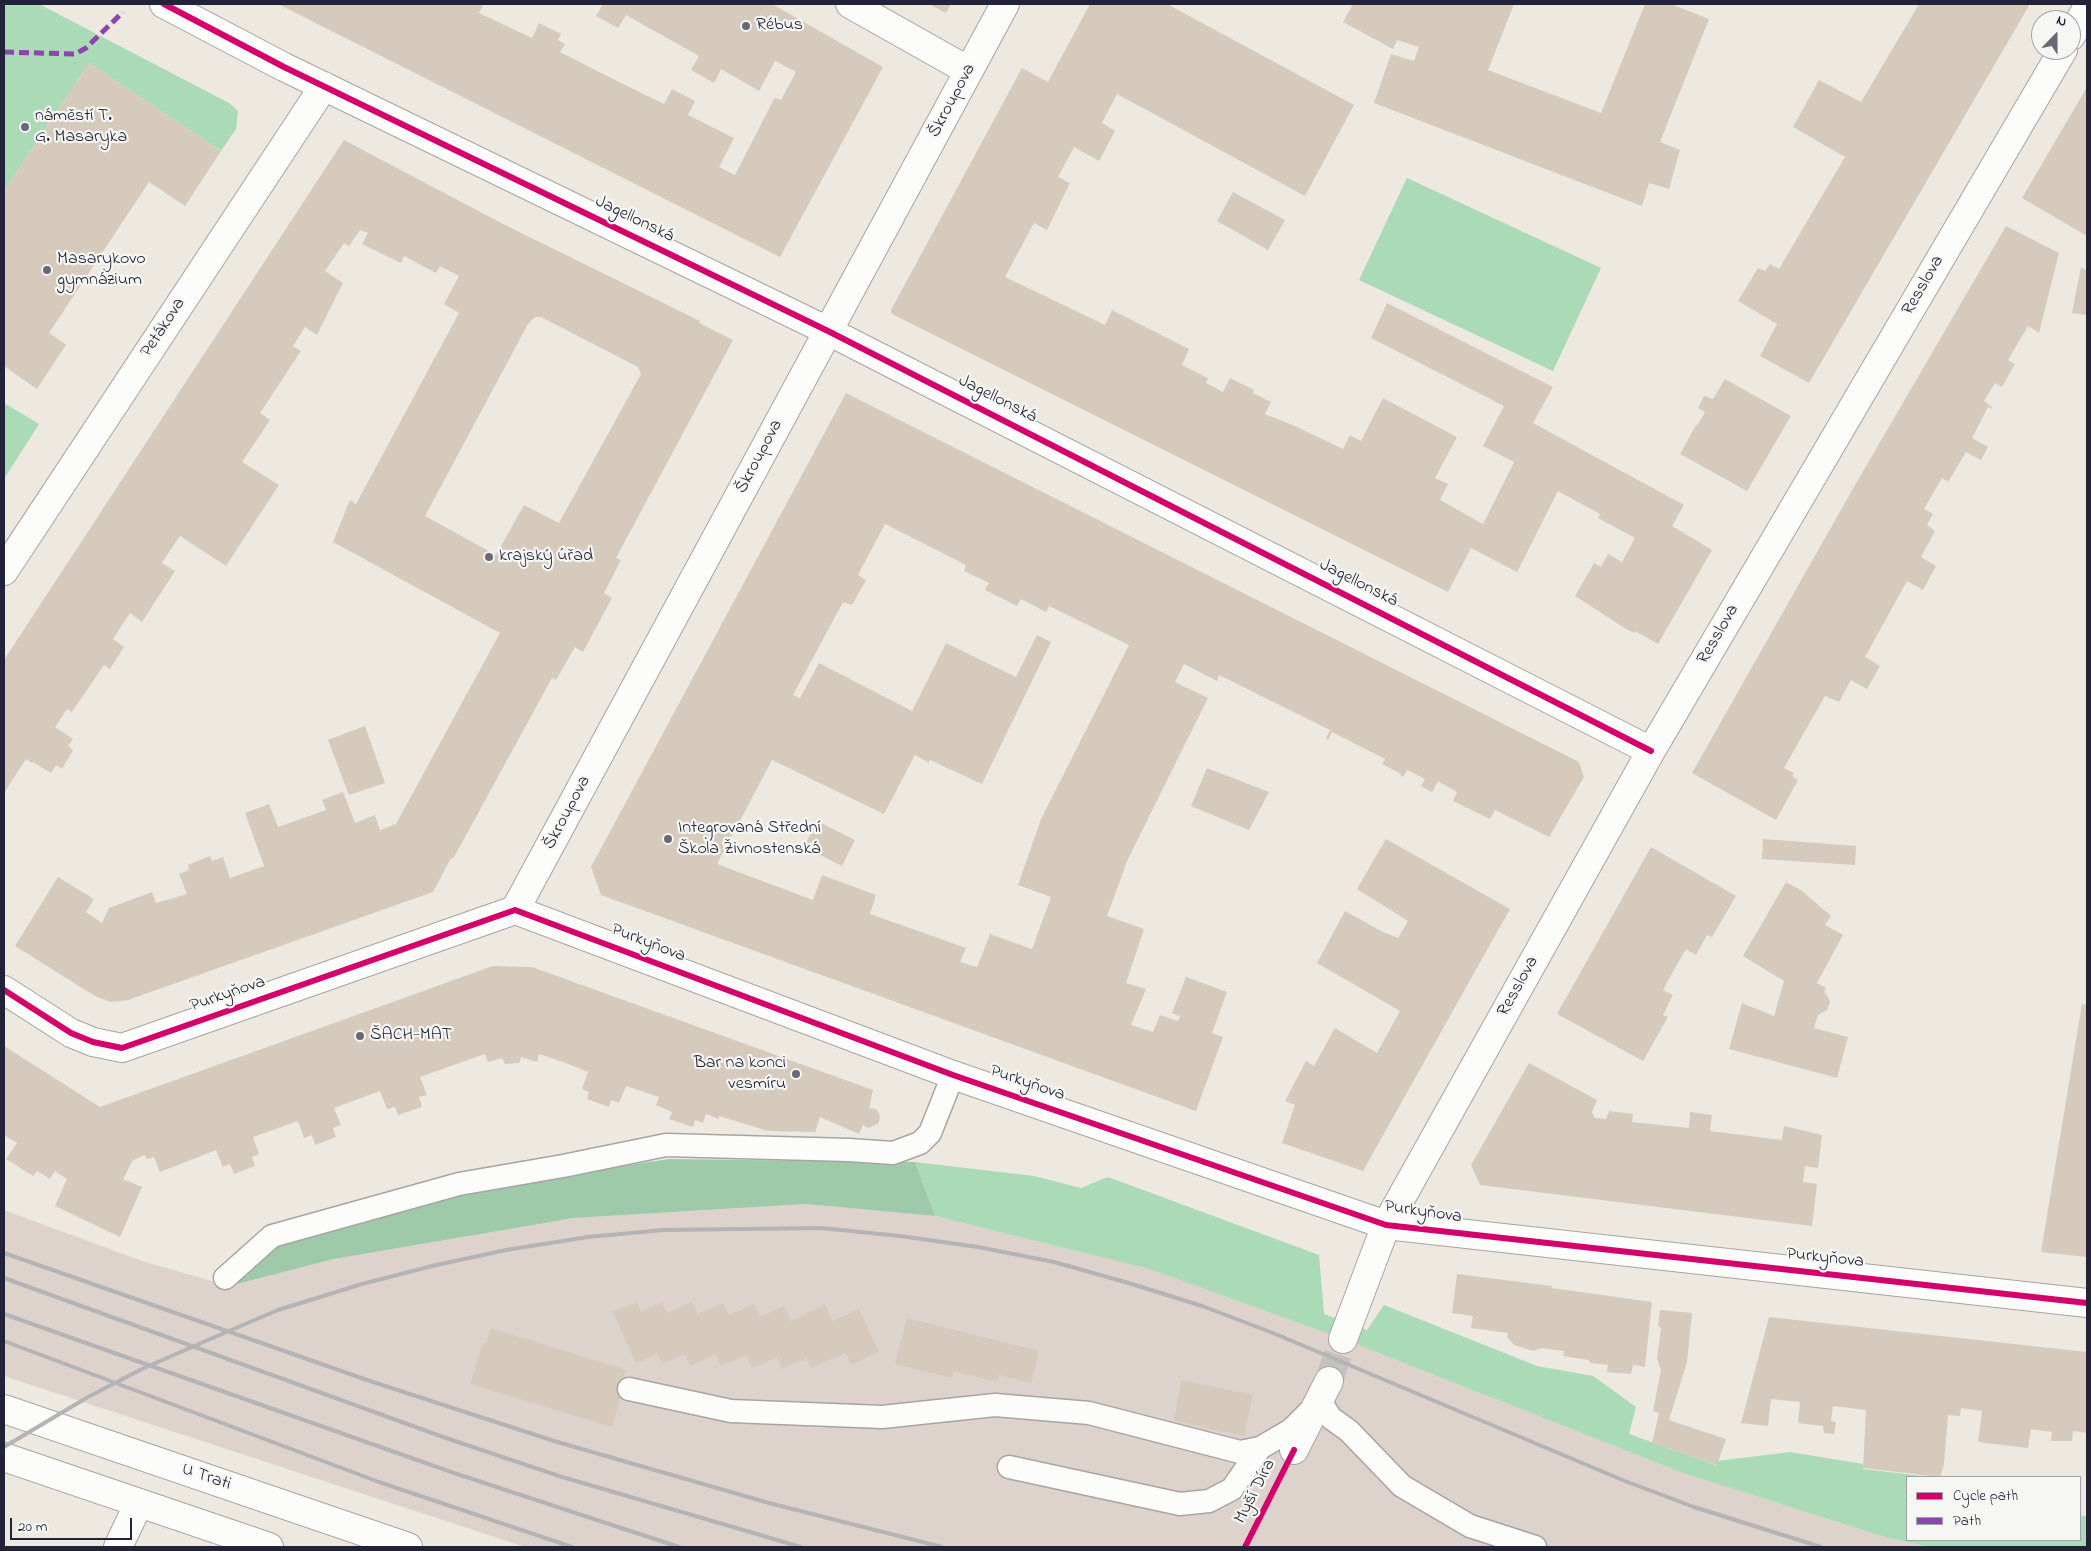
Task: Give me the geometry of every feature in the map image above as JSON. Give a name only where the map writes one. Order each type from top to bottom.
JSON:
[{"type":"street","points":[[164,4],[324,86]]},
{"type":"street","points":[[850,4],[968,72]]},
{"type":"street","name":"Škroupova","points":[[515,910],[1005,4]]},
{"type":"street","name":"Resslova","points":[[1386,1225],[1651,751],[2056,60]]},
{"type":"street","name":"Jagellonská","points":[[324,86],[828,331],[1651,751]]},
{"type":"street","name":"Petákova","points":[[4,571],[324,86]]},
{"type":"street","name":"Purkyňova","points":[[4,990],[71,1033],[93,1042],[122,1048],[515,910],[953,1075],[1386,1225],[2087,1302]]},
{"type":"street","points":[[1343,1339],[1386,1225]]},
{"type":"street","name":"Myší Díra","points":[[1294,1450],[1324,1391]]},
{"type":"street","name":"U Trati","points":[[4,1409],[408,1547]]},
{"type":"street","points":[[4,1457],[269,1547]]},
{"type":"street","points":[[118,1547],[139,1503]]},
{"type":"lane","points":[[225,1278],[272,1236],[459,1184],[563,1166],[666,1145],[893,1153],[920,1143],[930,1133],[953,1075]]},
{"type":"lane","points":[[629,1388],[731,1411],[882,1417],[995,1405],[1089,1413],[1240,1452],[1260,1448],[1291,1430],[1324,1391]]},
{"type":"lane","points":[[1324,1391],[1331,1418],[1349,1431],[1402,1486],[1470,1526],[1534,1547]]},
{"type":"lane","points":[[1009,1466],[1180,1504],[1209,1502],[1232,1489],[1260,1448]]},
{"type":"shaded area","points":[[806,1204],[935,1216],[1149,1269],[1343,1339],[1683,1473],[1888,1538],[1930,1547],[525,1547],[4,1376],[4,1210],[142,1261],[229,1286],[334,1259],[574,1218]]},
{"type":"green space","name":"náměstí T. G. Masaryka","points":[[4,4],[39,4],[229,103],[238,111],[236,129],[221,151],[89,63],[4,191]]},
{"type":"green space","points":[[1407,178],[1601,268],[1553,371],[1359,280]]},
{"type":"green space","points":[[4,403],[39,424],[4,479]]},
{"type":"green space","points":[[669,1159],[915,1162],[935,1216],[806,1204],[574,1218],[334,1259],[229,1286],[274,1245],[468,1189]]},
{"type":"green space","points":[[915,1162],[1034,1176],[1081,1188],[1108,1177],[1319,1255],[1324,1314],[1367,1330],[1384,1305],[1537,1366],[1593,1376],[1636,1407],[1629,1434],[1716,1465],[1718,1461],[1790,1452],[1863,1464],[1863,1469],[1922,1476],[1906,1476],[1906,1541],[2081,1541],[2081,1515],[2087,1517],[2087,1547],[1930,1547],[1888,1538],[1683,1473],[1343,1339],[1149,1269],[935,1216]]},
{"type":"building","points":[[278,4],[480,4],[483,5],[479,13],[532,38],[539,23],[561,34],[558,40],[565,44],[560,52],[619,82],[664,104],[672,89],[695,101],[688,115],[734,138],[719,167],[735,175],[774,99],[781,100],[796,72],[775,61],[759,91],[721,69],[714,83],[691,70],[699,56],[626,15],[618,28],[596,16],[603,4],[772,4],[883,67],[780,257]]},
{"type":"building","points":[[929,4],[951,4],[946,13]]},
{"type":"building","points":[[1090,4],[1167,4],[1354,105],[1305,196],[1117,94],[1102,123],[1115,131],[1099,161],[1074,147],[1058,177],[1070,183],[1047,230],[1034,223],[1005,277],[1105,325],[1112,310],[1189,349],[1182,365],[1208,378],[1206,383],[1223,392],[1230,378],[1254,390],[1253,393],[1271,402],[1265,414],[1343,449],[1350,435],[1361,441],[1383,398],[1457,437],[1435,478],[1448,484],[1440,500],[1483,524],[1514,462],[1483,446],[1504,406],[1371,338],[1387,303],[1553,387],[1533,423],[1684,505],[1672,526],[1712,550],[1658,644],[1635,631],[1634,633],[1623,627],[1575,596],[1594,563],[1601,567],[1608,554],[1622,562],[1635,538],[1598,518],[1600,514],[1558,491],[1517,572],[1471,548],[1448,592],[892,314],[891,310],[1022,68],[1048,82]]},
{"type":"building","points":[[1353,4],[1514,4],[1488,70],[1601,113],[1645,4],[1671,4],[1709,19],[1660,142],[1680,150],[1669,189],[1649,183],[1642,206],[1374,103],[1391,54],[1414,61],[1419,47],[1397,40],[1393,49],[1343,22]]},
{"type":"building","points":[[1914,4],[2030,4],[1809,383],[1760,356],[1777,324],[1738,301],[1758,268],[1765,271],[1770,264],[1779,269],[1845,157],[1793,127],[1819,80],[1861,102],[1918,6]]},
{"type":"building","name":"Masarykovo gymnázium","points":[[89,63],[221,151],[185,206],[149,182],[49,333],[66,345],[37,389],[4,366],[4,191]]},
{"type":"building","points":[[2087,87],[2087,236],[2022,198]]},
{"type":"building","points":[[344,140],[503,224],[700,321],[699,323],[733,340],[616,558],[621,560],[604,593],[612,598],[583,652],[575,647],[556,680],[552,678],[433,892],[128,1000],[111,1002],[95,996],[15,946],[58,877],[94,899],[86,912],[102,923],[109,908],[152,892],[156,903],[187,894],[179,874],[189,870],[188,865],[210,856],[212,861],[223,857],[230,878],[264,866],[245,813],[269,804],[278,827],[326,810],[322,800],[343,792],[355,823],[375,815],[380,830],[396,824],[500,633],[333,542],[350,500],[356,504],[459,313],[444,304],[459,276],[440,266],[436,273],[404,256],[401,263],[362,244],[368,233],[360,230],[349,246],[344,243],[325,271],[343,283],[317,335],[305,327],[293,346],[301,351],[260,413],[270,420],[242,462],[279,485],[226,566],[179,537],[162,563],[175,571],[142,622],[130,613],[113,639],[124,647],[110,669],[104,665],[72,712],[67,709],[55,727],[73,739],[68,746],[73,750],[62,769],[56,765],[51,773],[26,759],[4,793],[4,660]],"holes":[[[535,317],[541,317],[638,367],[641,374],[559,523],[524,505],[496,555],[425,516],[528,324]]]},
{"type":"building","points":[[1233,192],[1285,220],[1268,250],[1217,221]]},
{"type":"building","points":[[2006,226],[2059,253],[2039,333],[2028,326],[2008,360],[2015,364],[2002,387],[1995,383],[1984,401],[1992,407],[1991,409],[1988,407],[1972,438],[1988,447],[1981,460],[1966,452],[1948,482],[1942,478],[1924,509],[1933,514],[1927,525],[1935,531],[1921,557],[1936,566],[1923,590],[1907,581],[1865,657],[1880,666],[1867,689],[1851,680],[1839,702],[1825,696],[1784,768],[1794,773],[1792,776],[1798,780],[1776,820],[1692,773],[1855,485]]},
{"type":"building","points":[[2081,267],[2087,271],[2087,315],[2072,313]]},
{"type":"building","points":[[1725,379],[1791,416],[1747,491],[1680,454],[1705,412],[1698,408],[1704,396],[1713,399]]},
{"type":"building","points":[[846,393],[1579,762],[1584,777],[1549,837],[1495,810],[1490,819],[1453,801],[1457,792],[1438,781],[1432,792],[1421,786],[1425,779],[1407,770],[1403,777],[1382,764],[1385,759],[1332,732],[1328,740],[1326,738],[1330,730],[1219,675],[1217,681],[1184,664],[1175,682],[1208,698],[1128,859],[1107,916],[1144,929],[1126,983],[1146,989],[1131,1025],[1153,1032],[1160,1015],[1178,1021],[1180,1016],[1172,1013],[1186,977],[1227,992],[1212,1033],[1223,1037],[1196,1111],[601,895],[591,867]],"holes":[[[885,524],[966,565],[964,571],[989,583],[985,590],[1017,606],[1021,599],[1046,612],[1049,606],[1129,645],[1041,819],[1018,885],[1051,897],[1032,949],[990,934],[977,967],[960,962],[966,948],[870,914],[876,895],[822,875],[813,900],[717,864],[772,760],[884,814],[915,755],[929,763],[930,760],[982,784],[1051,642],[1037,635],[1016,677],[946,643],[912,711],[819,663],[800,698],[793,695],[843,602],[852,605],[866,580],[858,575]]]},
{"type":"building","points":[[365,726],[385,783],[349,795],[328,740]]},
{"type":"building","points":[[1207,768],[1269,792],[1249,830],[1191,806]]},
{"type":"building","points":[[817,821],[855,840],[842,866],[804,847]]},
{"type":"building","points":[[1386,839],[1510,909],[1363,1171],[1282,1143],[1295,1105],[1285,1101],[1306,1061],[1314,1066],[1335,1028],[1377,1053],[1400,1011],[1317,963],[1345,911],[1398,938],[1408,921],[1357,889]]},
{"type":"building","points":[[1763,839],[1856,846],[1855,865],[1762,859]]},
{"type":"building","points":[[1651,847],[1736,896],[1712,937],[1707,935],[1696,955],[1686,949],[1674,970],[1663,990],[1673,995],[1663,1015],[1668,1017],[1643,1061],[1557,1014]]},
{"type":"building","points":[[1786,882],[1802,891],[1831,916],[1825,925],[1843,935],[1817,983],[1826,988],[1824,993],[1826,993],[1830,1002],[1827,1010],[1818,1015],[1814,1028],[1848,1037],[1837,1078],[1729,1049],[1742,1003],[1774,1016],[1784,981],[1743,956]]},
{"type":"building","points":[[493,966],[532,967],[873,1090],[869,1108],[876,1109],[879,1113],[878,1124],[868,1128],[863,1125],[859,1134],[820,1117],[815,1132],[768,1131],[719,1116],[719,1119],[706,1114],[703,1123],[695,1120],[693,1127],[669,1119],[672,1112],[656,1105],[659,1097],[626,1086],[619,1103],[611,1100],[609,1107],[587,1099],[589,1092],[582,1089],[588,1072],[566,1063],[539,1054],[537,1062],[521,1057],[519,1063],[505,1064],[502,1058],[488,1062],[485,1054],[420,1077],[427,1095],[419,1097],[422,1107],[398,1115],[395,1107],[387,1109],[380,1091],[334,1108],[341,1125],[333,1128],[336,1137],[315,1145],[312,1135],[304,1138],[298,1121],[253,1137],[259,1154],[252,1157],[255,1166],[234,1174],[230,1164],[223,1167],[216,1150],[160,1172],[154,1157],[147,1159],[145,1155],[133,1160],[123,1179],[142,1187],[120,1237],[55,1206],[67,1179],[55,1171],[50,1179],[37,1171],[33,1176],[6,1159],[17,1143],[4,1135],[4,1046],[100,1107]]},
{"type":"building","points":[[2082,1004],[2087,1005],[2087,1257],[2041,1252]]},
{"type":"building","points":[[1529,1063],[1597,1100],[1592,1112],[1595,1118],[1606,1119],[1609,1111],[1633,1114],[1632,1122],[1689,1128],[1690,1112],[1712,1115],[1710,1131],[1782,1140],[1784,1126],[1822,1135],[1818,1168],[1805,1166],[1803,1182],[1817,1184],[1812,1226],[1480,1185],[1471,1165]]},
{"type":"building","points":[[1457,1274],[1552,1286],[1552,1288],[1652,1302],[1645,1367],[1633,1365],[1631,1374],[1607,1372],[1608,1365],[1563,1356],[1564,1351],[1542,1348],[1533,1351],[1514,1345],[1507,1337],[1508,1333],[1471,1328],[1473,1316],[1452,1313]]},
{"type":"building","points":[[637,1302],[641,1312],[662,1302],[667,1313],[692,1302],[698,1314],[723,1303],[729,1315],[754,1304],[759,1317],[784,1306],[791,1321],[825,1304],[832,1321],[859,1309],[879,1352],[851,1365],[846,1353],[811,1368],[806,1358],[782,1369],[777,1357],[752,1368],[746,1355],[721,1366],[715,1354],[690,1366],[685,1354],[662,1364],[657,1354],[636,1363],[613,1312]]},
{"type":"building","points":[[1660,1310],[1692,1313],[1687,1362],[1669,1420],[1726,1439],[1717,1465],[1652,1443],[1659,1413],[1653,1411],[1661,1370],[1657,1359],[1661,1328],[1658,1326]]},
{"type":"building","points":[[1769,1317],[2087,1352],[2087,1433],[2073,1431],[2072,1441],[2051,1441],[2052,1432],[2031,1429],[2028,1448],[1978,1442],[1982,1411],[1961,1408],[1960,1416],[1948,1415],[1944,1464],[1940,1476],[1863,1468],[1866,1410],[1833,1406],[1831,1421],[1836,1422],[1834,1434],[1824,1433],[1823,1426],[1798,1423],[1800,1402],[1771,1399],[1768,1426],[1741,1423]]},
{"type":"building","points":[[907,1318],[1039,1351],[1031,1383],[999,1375],[997,1382],[954,1371],[952,1378],[895,1364]]},
{"type":"building","points":[[491,1328],[626,1370],[621,1384],[624,1386],[612,1427],[470,1384],[483,1343],[486,1343]]},
{"type":"building","points":[[1181,1380],[1253,1395],[1244,1436],[1174,1421]]},
{"type":"tunnel","points":[[1329,1381],[1343,1339]]},
{"type":"railway","points":[[4,1447],[88,1397],[142,1369],[278,1310],[362,1284],[506,1250],[588,1237],[663,1230],[821,1228],[900,1236],[978,1247],[1054,1262],[1202,1306],[1273,1333],[1625,1481],[1694,1507],[1821,1547]]},
{"type":"railway","points":[[4,1253],[373,1382],[554,1441],[769,1503],[942,1547]]},
{"type":"railway","points":[[4,1278],[446,1438],[559,1476],[801,1547]]},
{"type":"railway","points":[[4,1314],[454,1473],[679,1547]]},
{"type":"railway","points":[[4,1341],[379,1482],[572,1547]]},
{"type":"marked path","points":[[4,52],[75,54],[86,48],[123,12]]},
{"type":"cycle path","points":[[164,4],[284,67],[828,331],[1651,751]]},
{"type":"cycle path","points":[[4,990],[71,1033],[93,1042],[122,1048],[515,910],[953,1075],[1386,1225],[2087,1303]]},
{"type":"cycle path","points":[[1245,1547],[1294,1450]]},
{"type":"place","name":"Rébus","points":[[746,26]]},
{"type":"place","name":"náměstí T. G. Masaryka","points":[[25,127]]},
{"type":"place","name":"Masarykovo gymnázium","points":[[47,270]]},
{"type":"place","name":"krajský úřad","points":[[489,557]]},
{"type":"place","name":"Integrovaná Střední Škola Živnostenská","points":[[668,839]]},
{"type":"place","name":"ŠACH-MAT","points":[[360,1036]]},
{"type":"place","name":"Bar na konci vesmíru","points":[[796,1074]]}]
